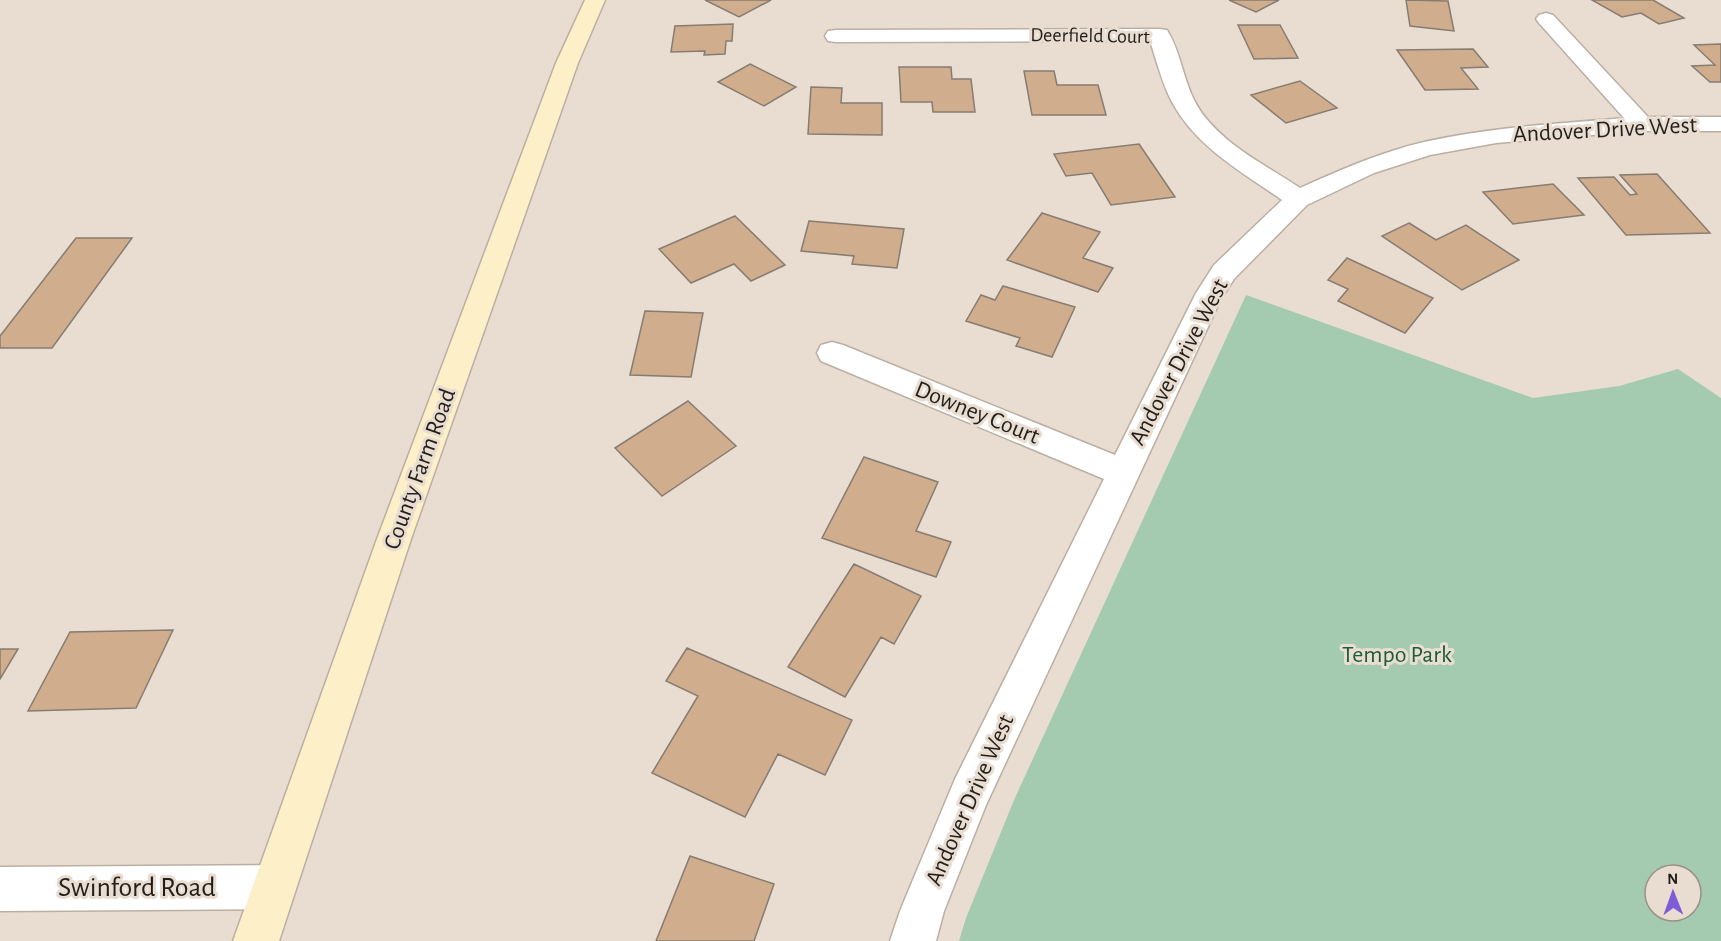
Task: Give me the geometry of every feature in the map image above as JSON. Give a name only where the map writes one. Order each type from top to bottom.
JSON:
[{"type":"main road","name":"County Farm Road","points":[[256,941],[398,528],[567,63],[595,0]]},
{"type":"street","points":[[1546,19],[1642,124]]},
{"type":"street","name":"Deerfield Court","points":[[836,36],[1159,35],[1177,89],[1196,119],[1220,144],[1298,199]]},
{"type":"street","name":"Andover Drive West","points":[[913,941],[922,911],[970,794],[1122,472],[1206,300],[1224,272],[1298,199],[1365,168],[1425,149],[1496,136],[1642,124],[1721,124]]},
{"type":"street","name":"Downey Court","points":[[832,353],[1122,472]]},
{"type":"street","name":"Swinford Road","points":[[0,889],[274,886]]},
{"type":"green space","name":"Tempo Park","points":[[1246,295],[1533,398],[1619,386],[1678,369],[1721,398],[1721,941],[959,941],[966,918],[1014,800]]},
{"type":"building","points":[[705,0],[771,0],[739,17]]},
{"type":"building","points":[[1229,0],[1279,0],[1256,12]]},
{"type":"building","points":[[1406,0],[1448,1],[1454,31],[1410,26]]},
{"type":"building","points":[[1592,0],[1653,0],[1684,18],[1659,24],[1641,13],[1622,17]]},
{"type":"building","points":[[733,24],[732,41],[726,41],[725,54],[704,55],[705,51],[671,52],[675,26]]},
{"type":"building","points":[[1238,25],[1280,25],[1298,58],[1254,59]]},
{"type":"building","points":[[1721,44],[1721,82],[1710,82],[1692,66],[1715,65],[1694,45]]},
{"type":"building","points":[[1473,49],[1488,67],[1461,68],[1478,89],[1425,90],[1397,50]]},
{"type":"building","points":[[750,64],[796,87],[764,106],[718,82]]},
{"type":"building","points":[[899,67],[951,67],[952,79],[971,79],[975,112],[933,112],[932,102],[901,102]]},
{"type":"building","points":[[1024,71],[1054,71],[1057,85],[1098,85],[1106,115],[1032,115]]},
{"type":"building","points":[[1300,81],[1337,108],[1286,123],[1251,95]]},
{"type":"building","points":[[811,87],[842,88],[841,103],[882,103],[882,135],[808,134]]},
{"type":"building","points":[[1139,144],[1175,197],[1111,205],[1092,173],[1066,176],[1054,154]]},
{"type":"building","points":[[1657,174],[1710,233],[1626,235],[1578,178],[1614,177],[1630,195],[1637,194],[1620,175]]},
{"type":"building","points":[[1553,184],[1584,215],[1513,224],[1483,192]]},
{"type":"building","points":[[1042,213],[1100,232],[1083,258],[1113,268],[1098,292],[1007,260]]},
{"type":"building","points":[[735,216],[785,265],[751,281],[734,264],[691,283],[659,249]]},
{"type":"building","points":[[809,221],[904,229],[897,268],[852,264],[854,256],[801,251]]},
{"type":"building","points":[[1409,223],[1436,240],[1466,225],[1519,260],[1462,290],[1382,236]]},
{"type":"building","points":[[76,238],[132,238],[52,348],[0,348],[0,336]]},
{"type":"building","points":[[1347,258],[1433,298],[1405,333],[1338,301],[1348,289],[1328,280]]},
{"type":"building","points":[[1003,286],[1075,307],[1052,357],[1016,346],[1020,338],[966,321],[981,295],[995,300]]},
{"type":"building","points":[[645,311],[703,313],[691,377],[630,375]]},
{"type":"building","points":[[688,401],[736,446],[662,496],[615,448]]},
{"type":"building","points":[[864,457],[938,482],[916,531],[951,542],[936,577],[822,538]]},
{"type":"building","points":[[854,564],[921,596],[894,644],[881,637],[845,697],[788,667]]},
{"type":"building","points":[[173,630],[136,708],[28,711],[70,632]]},
{"type":"building","points":[[687,648],[852,720],[825,775],[778,754],[745,817],[652,773],[698,696],[666,681]]},
{"type":"building","points":[[0,649],[18,649],[0,679]]},
{"type":"building","points":[[690,856],[774,884],[754,941],[656,941]]}]
